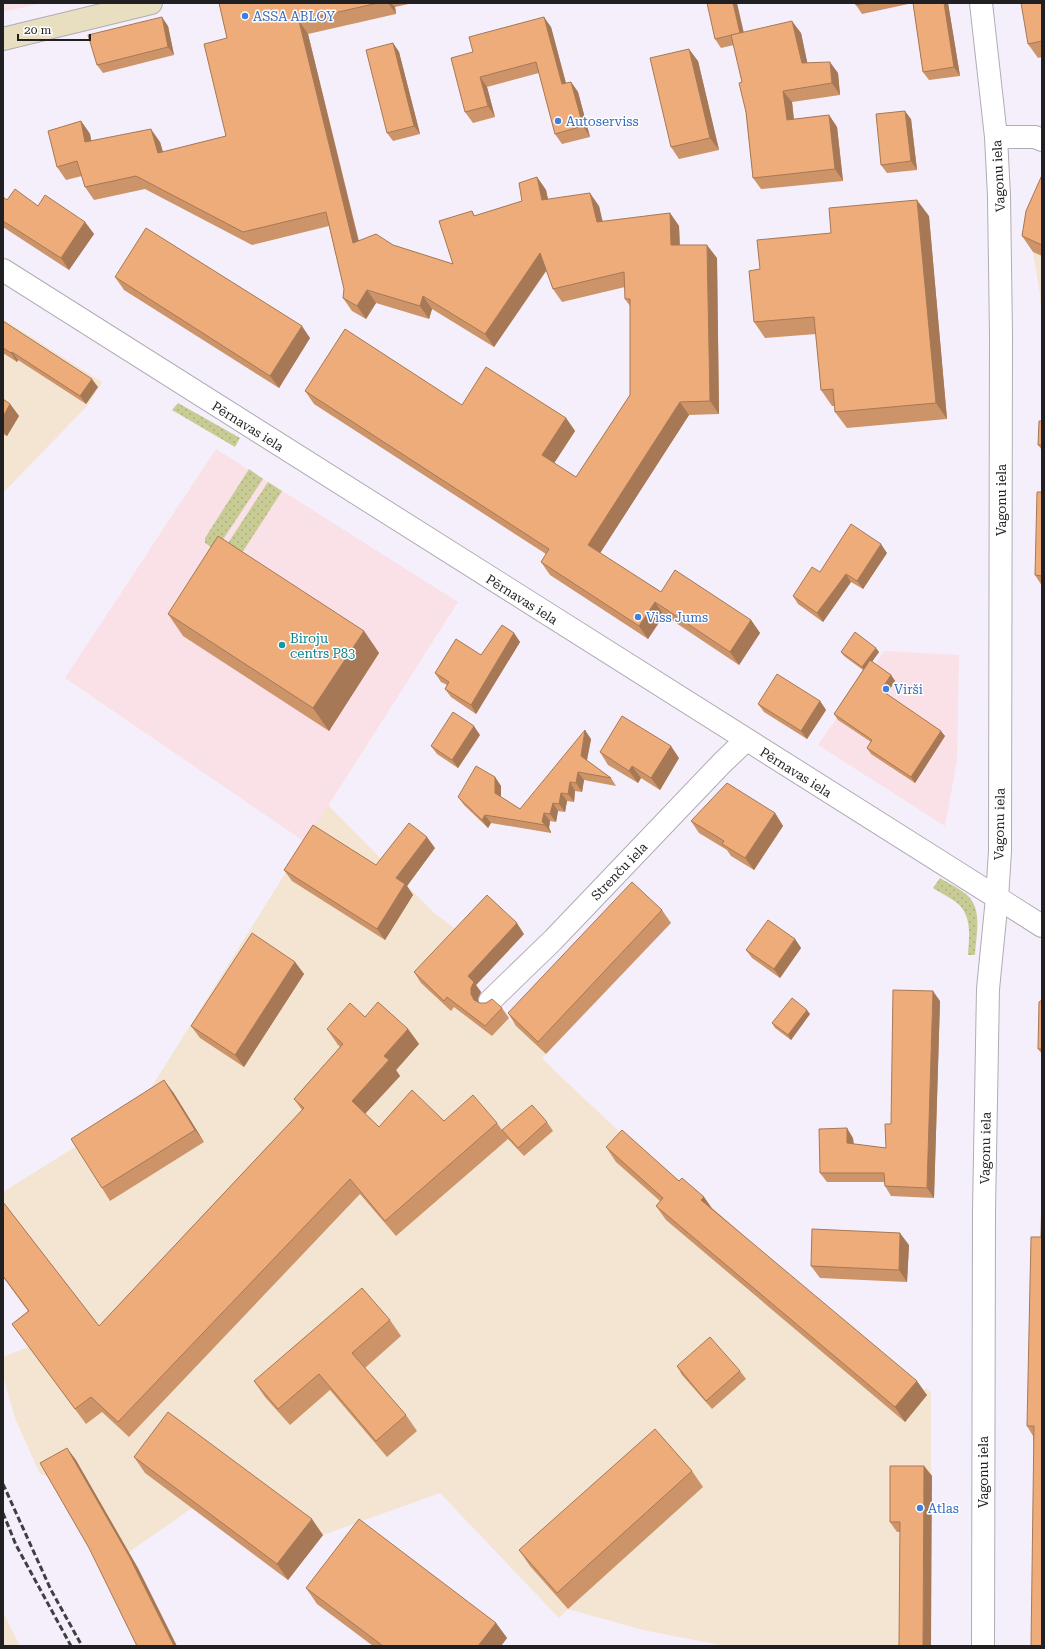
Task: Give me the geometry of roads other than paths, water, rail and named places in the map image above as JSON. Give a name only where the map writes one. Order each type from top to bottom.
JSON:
[{"type":"street","points":[[3,39],[151,3]]},
{"type":"street","name":"Vagonu iela","points":[[981,3],[996,137],[999,196],[1001,334],[1000,843],[997,898],[988,989],[984,1211],[983,1646]]},
{"type":"street","points":[[996,137],[1035,137],[1042,140]]},
{"type":"street","name":"Pērnavas iela","points":[[3,270],[1042,926]]},
{"type":"street","name":"Strenču iela","points":[[490,1001],[553,940],[722,763],[746,740]]},
{"type":"railway","points":[[3,1484],[51,1590],[82,1646]]},
{"type":"railway","points":[[3,1513],[16,1545],[71,1646]]},
{"type":"place","name":"ASSA ABLOY","points":[[245,16]]},
{"type":"place","name":"Autoserviss","points":[[558,121]]},
{"type":"place","name":"Viss Jums","points":[[638,617]]},
{"type":"place","name":"Biroju centrs P83","points":[[282,645]]},
{"type":"place","name":"Virši","points":[[886,689]]},
{"type":"place","name":"Atlas","points":[[920,1508]]}]
